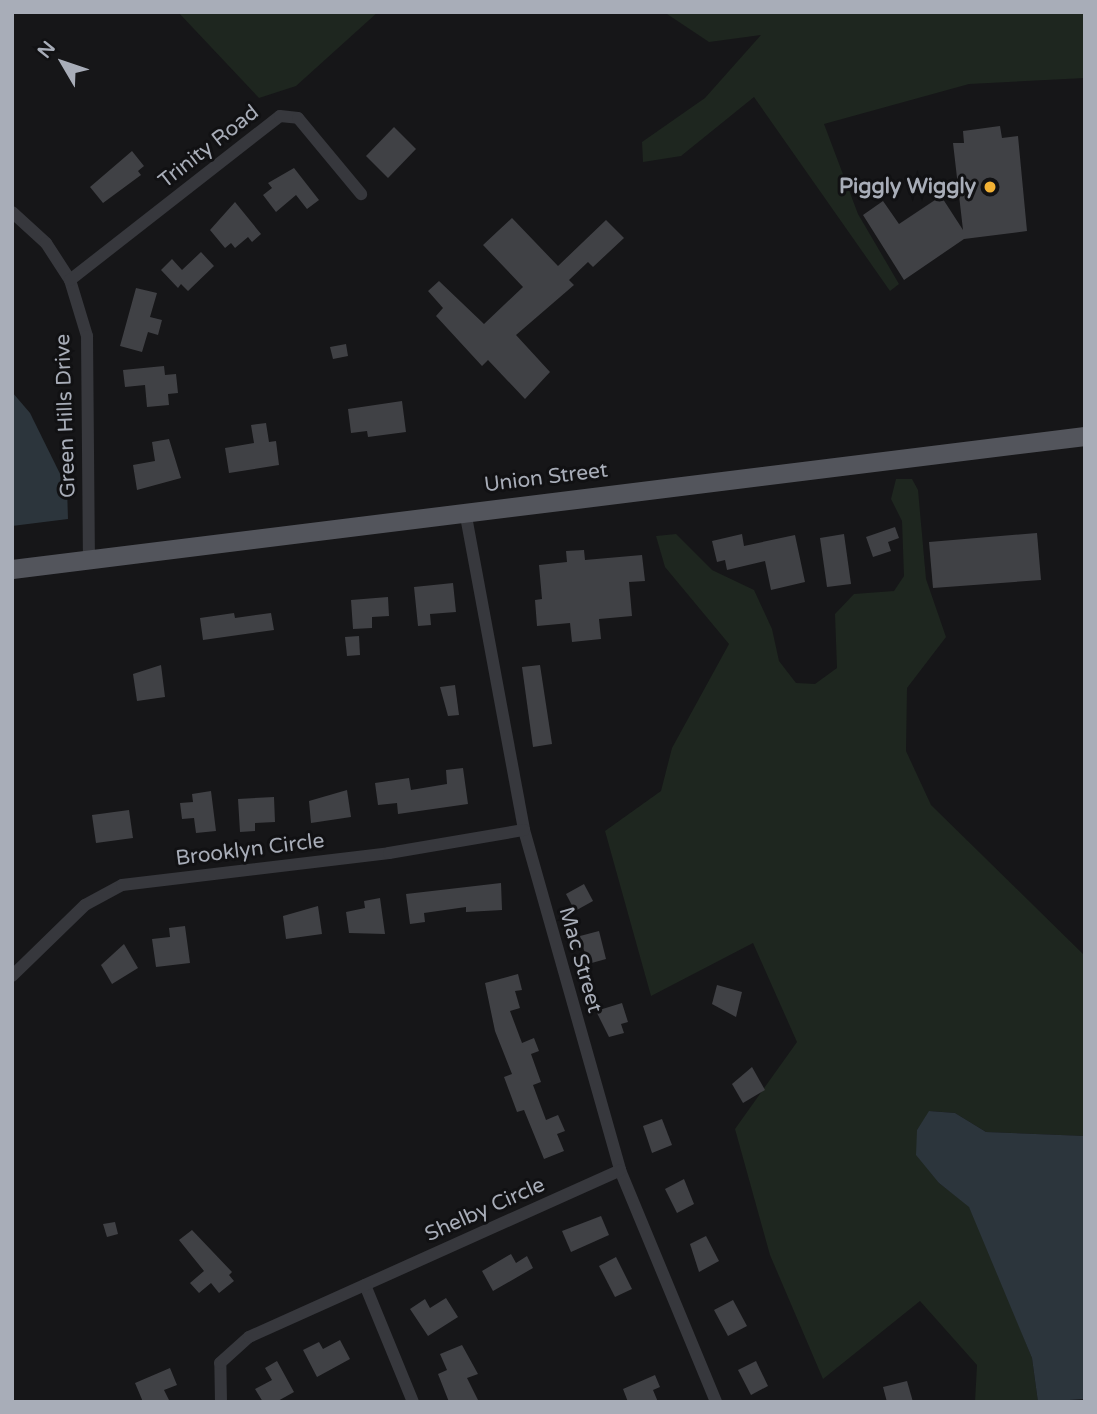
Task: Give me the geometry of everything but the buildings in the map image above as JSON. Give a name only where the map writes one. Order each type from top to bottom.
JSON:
[{"type":"main road","name":"Union Street","points":[[12,569],[1085,436]]},
{"type":"street","name":"Trinity Road","points":[[70,280],[280,116],[298,118],[360,194]]},
{"type":"street","name":"Green Hills Drive","points":[[12,212],[46,243],[70,280],[87,336],[89,559]]},
{"type":"street","name":"Mac Street","points":[[466,511],[524,830],[620,1170],[716,1402]]},
{"type":"street","name":"Brooklyn Circle","points":[[12,976],[85,905],[122,885],[389,853],[524,830]]},
{"type":"street","name":"Shelby Circle","points":[[222,1402],[218,1377],[230,1351],[249,1337],[620,1170]]},
{"type":"street","points":[[365,1285],[413,1402]]},
{"type":"shaded area","points":[[178,12],[378,12],[296,86],[259,98]]},
{"type":"shaded area","points":[[664,12],[1085,12],[1085,78],[969,84],[824,124],[858,214],[899,284],[890,291],[754,97],[681,156],[643,162],[642,142],[705,98],[761,35],[709,42]]},
{"type":"shaded area","points":[[12,392],[30,413],[67,488],[68,519],[12,526]]},
{"type":"shaded area","points":[[896,479],[912,479],[918,490],[926,579],[946,637],[907,688],[906,751],[931,805],[1085,956],[1085,1136],[986,1132],[955,1113],[930,1111],[917,1130],[939,1183],[969,1206],[988,1248],[1032,1358],[1038,1402],[975,1402],[977,1365],[920,1301],[823,1379],[770,1255],[735,1129],[797,1042],[753,943],[651,996],[605,831],[661,791],[672,748],[729,644],[665,567],[656,536],[676,534],[712,570],[754,590],[772,629],[779,661],[796,683],[815,684],[837,668],[835,614],[854,594],[894,591],[904,576],[902,521],[891,499]]},
{"type":"shaded area","points":[[929,1111],[955,1113],[986,1132],[1085,1136],[1085,1399],[1038,1402],[1032,1358],[969,1207],[939,1183],[916,1155],[917,1130]]},
{"type":"place","name":"Piggly Wiggly","points":[[990,187]]}]
